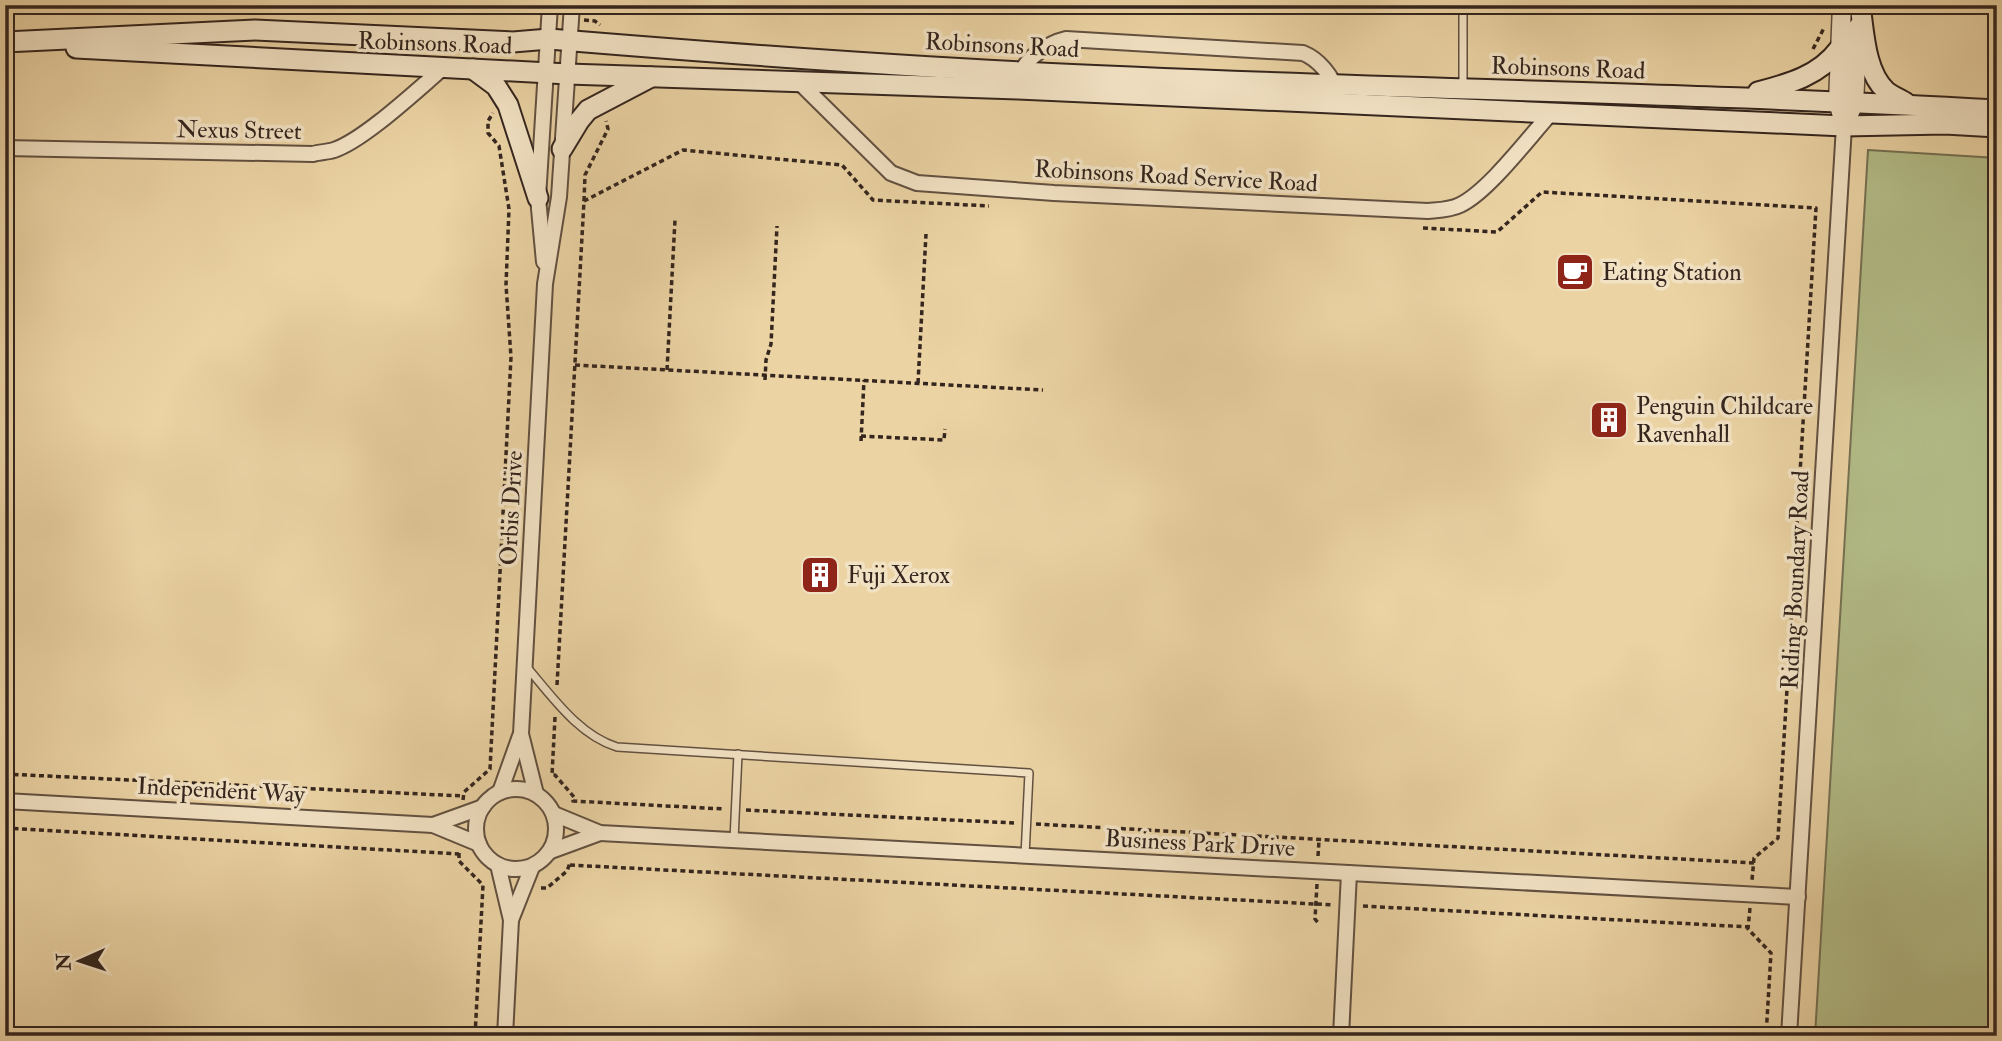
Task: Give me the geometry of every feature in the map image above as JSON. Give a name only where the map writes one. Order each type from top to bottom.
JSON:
[{"type":"main road","points":[[1860,5],[1865,41],[1877,79],[1885,90],[1907,103]]},
{"type":"main road","name":"Robinsons Road","points":[[5,42],[255,30],[513,42],[549,39],[1019,80]]},
{"type":"main road","name":"Robinsons Road","points":[[5,42],[270,60],[652,77],[798,81],[1019,80],[1463,99],[1736,97],[1907,103],[1997,110]]},
{"type":"main road","points":[[1736,97],[1785,85],[1819,70],[1829,63],[1839,49]]},
{"type":"main road","points":[[473,69],[496,86],[508,105],[538,198]]},
{"type":"main road","points":[[562,149],[588,110],[652,77]]},
{"type":"main road","name":"Robinsons Road","points":[[1463,99],[1552,112],[1844,126],[1945,124],[1997,127]]},
{"type":"street","name":"Orbis Drive","points":[[545,284],[538,198],[550,5]]},
{"type":"street","name":"Orbis Drive","points":[[500,792],[521,734],[545,284],[559,197],[572,5]]},
{"type":"street","points":[[1842,5],[1839,49],[1846,102]]},
{"type":"street","points":[[1844,126],[1860,5]]},
{"type":"street","points":[[1019,80],[1025,64],[1048,47],[1066,39],[1290,51],[1313,57],[1337,93]]},
{"type":"street","name":"Nexus Street","points":[[5,148],[313,153],[334,150],[373,125],[443,68]]},
{"type":"street","name":"Robinsons Road Service Road","points":[[798,81],[884,168],[916,183],[1054,193],[1428,211],[1458,206],[1472,198],[1552,112]]},
{"type":"street","name":"Riding Boundary Road","points":[[1789,1036],[1844,126]]},
{"type":"street","name":"Orbis Drive","points":[[521,734],[536,794]]},
{"type":"street","points":[[524,789],[547,802],[554,814],[556,839],[551,851],[532,867],[509,869],[498,865],[489,860],[479,844],[477,819],[483,807],[500,792],[524,789]]},
{"type":"street","name":"Independent Way","points":[[5,801],[433,825],[479,844]]},
{"type":"street","name":"Independent Way","points":[[433,825],[483,807]]},
{"type":"street","name":"Business Park Drive","points":[[554,814],[600,833],[1798,897]]},
{"type":"street","name":"Business Park Drive","points":[[551,851],[600,833]]},
{"type":"street","points":[[498,865],[511,920],[505,1036]]},
{"type":"street","points":[[511,920],[532,867]]},
{"type":"street","points":[[1340,1036],[1349,873]]},
{"type":"lane","points":[[1463,5],[1463,99]]},
{"type":"lane","points":[[525,665],[556,701],[595,739],[617,747],[1029,773],[1025,856]]},
{"type":"lane","points":[[734,840],[738,754]]},
{"type":"path","points":[[1819,70],[1813,50],[1826,20]]},
{"type":"path","points":[[463,814],[464,792],[490,769],[511,344],[506,285],[509,209],[499,146],[491,137],[487,126],[492,113],[508,105]]},
{"type":"path","points":[[998,206],[873,200],[842,165],[683,150],[583,201],[552,775],[555,775],[573,797],[573,801],[1754,863]]},
{"type":"path","points":[[1414,228],[1497,232],[1542,192],[1816,208],[1777,838],[1754,858],[1749,927],[1770,953],[1766,1036]]},
{"type":"path","points":[[667,370],[675,220]]},
{"type":"path","points":[[765,378],[766,360],[771,344],[777,226]]},
{"type":"path","points":[[918,383],[926,234]]},
{"type":"path","points":[[575,365],[765,378],[864,380],[1044,390]]},
{"type":"path","points":[[864,380],[861,438],[944,440],[945,429]]},
{"type":"path","points":[[5,774],[463,796]]},
{"type":"path","points":[[5,828],[459,854]]},
{"type":"path","points":[[461,836],[459,861],[483,885],[475,1036]]},
{"type":"path","points":[[569,865],[1749,927]]},
{"type":"green space","points":[[1868,150],[1997,158],[1997,1036],[1815,1036]]},
{"type":"place","name":"Eating Station","points":[[1575,272]]},
{"type":"place","name":"Penguin Childcare Ravenhall","points":[[1609,420]]},
{"type":"place","name":"Fuji Xerox","points":[[820,575]]}]
